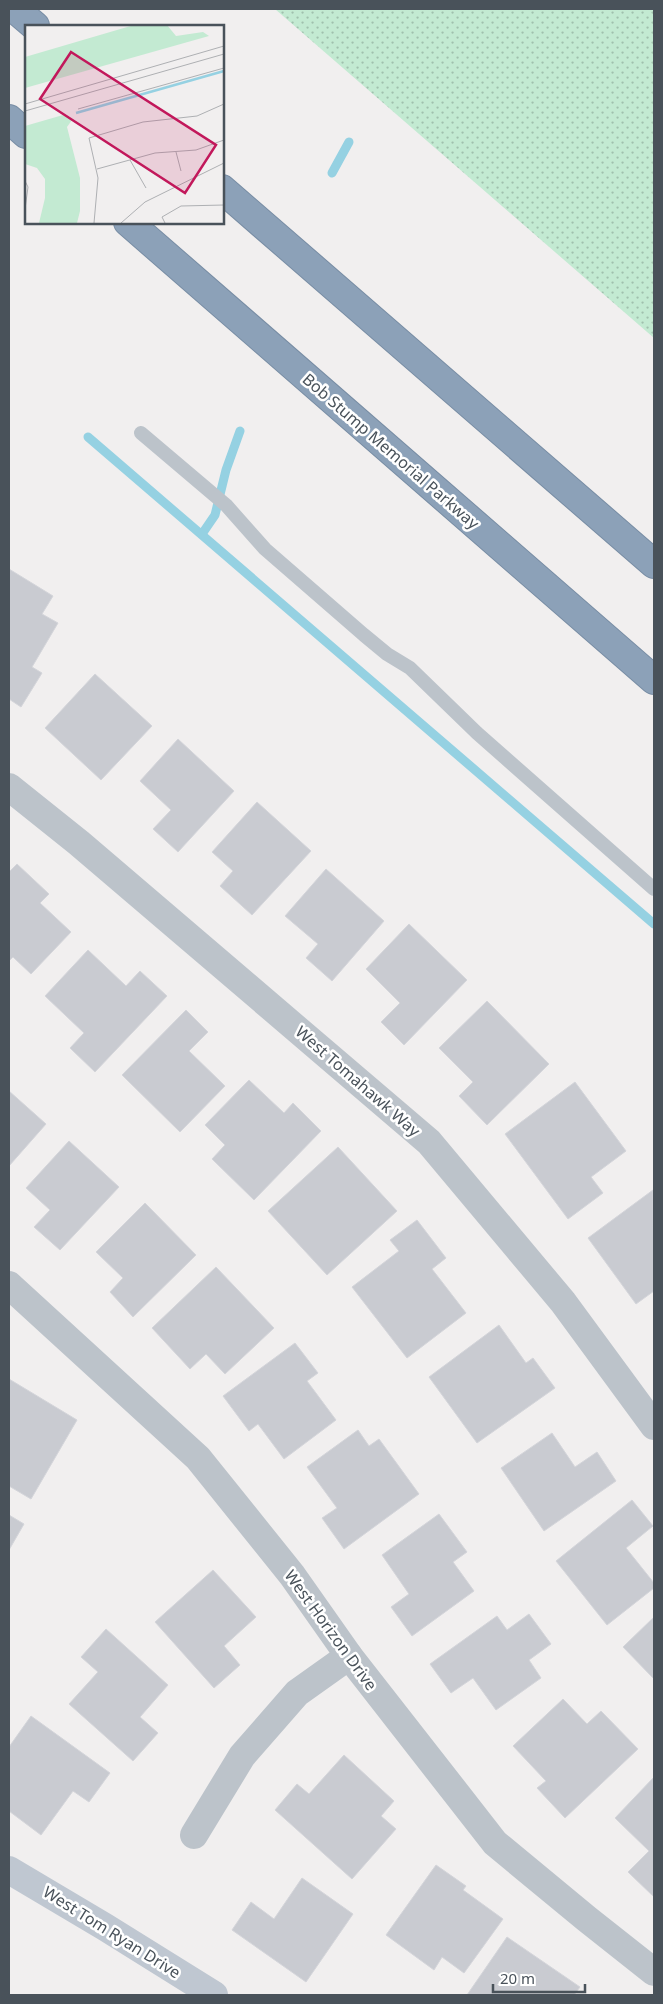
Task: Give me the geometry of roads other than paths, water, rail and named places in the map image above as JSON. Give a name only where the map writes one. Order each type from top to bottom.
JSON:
[{"type":"highway","points":[[15,9],[34,25]]},
{"type":"highway","points":[[9,119],[25,133]]},
{"type":"highway","points":[[224,191],[654,564]]},
{"type":"highway","name":"Bob Stump Memorial Parkway","points":[[130,224],[654,680]]},
{"type":"street","name":"West Tomahawk Way","points":[[9,787],[79,843],[429,1142],[563,1302],[654,1426]]},
{"type":"street","name":"West Horizon Drive","points":[[9,1285],[198,1458],[292,1575],[349,1656],[494,1843],[654,1972]]},
{"type":"street","points":[[194,1835],[242,1756],[297,1694],[349,1656]]},
{"type":"street","name":"West Tom Ryan Drive","points":[[9,1870],[214,1995]]},
{"type":"lane","points":[[141,434],[226,505],[265,549],[387,654],[410,668],[477,733],[654,889]]},
{"type":"waterway","points":[[332,173],[349,142]]},
{"type":"waterway","points":[[202,534],[215,515],[226,470],[240,431]]},
{"type":"waterway","points":[[88,437],[654,924]]}]
